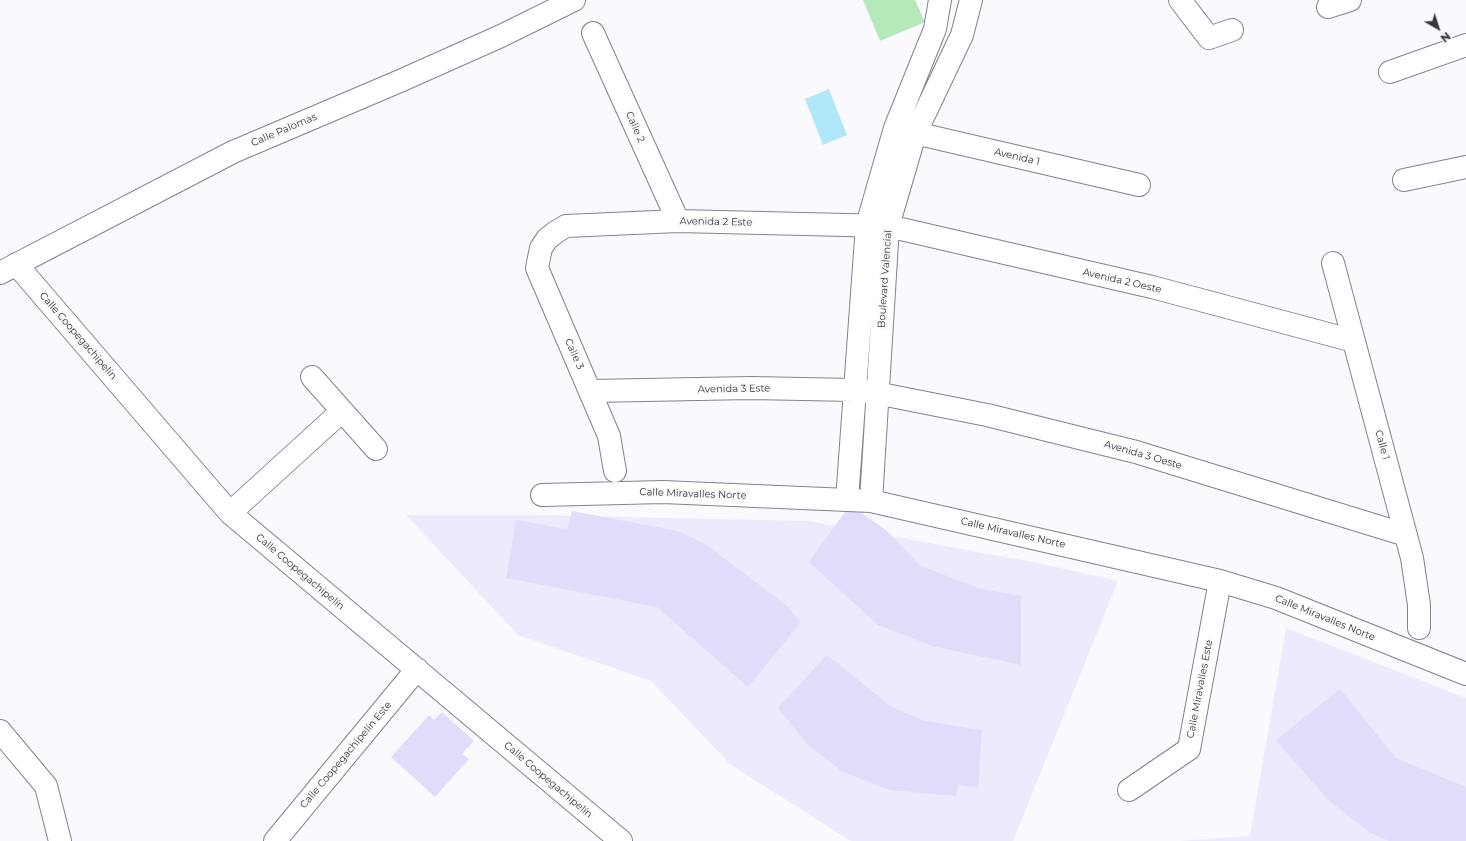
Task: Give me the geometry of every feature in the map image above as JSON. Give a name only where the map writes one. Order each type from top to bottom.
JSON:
[{"type":"street","name":"Calle Palomas","points":[[8,269],[232,152],[400,81],[501,36],[574,0]]},
{"type":"street","points":[[847,500],[866,225],[895,128],[935,29],[940,0]]},
{"type":"street","name":"Boulevard Valencial","points":[[871,501],[876,392],[888,226],[915,134],[962,35],[971,0]]},
{"type":"street","points":[[1180,0],[1208,38],[1232,30]]},
{"type":"street","points":[[1328,7],[1350,0]]},
{"type":"street","name":"Calle 2","points":[[593,33],[678,221]]},
{"type":"street","points":[[1390,72],[1466,45]]},
{"type":"street","name":"Avenida 1","points":[[895,128],[915,134],[1139,185]]},
{"type":"street","points":[[1404,180],[1466,167]]},
{"type":"street","name":"Avenida 2 Este","points":[[547,239],[566,226],[678,221],[888,226]]},
{"type":"street","name":"Avenida 2 Oeste","points":[[888,226],[1152,287],[1354,341]]},
{"type":"street","name":"Calle 3","points":[[547,239],[541,248],[537,268],[609,436],[615,471]]},
{"type":"street","name":"Calle 1","points":[[1333,263],[1406,534],[1417,582],[1419,628]]},
{"type":"street","name":"Calle Coopegachipelín","points":[[8,269],[230,513],[621,841]]},
{"type":"street","points":[[312,377],[376,449]]},
{"type":"street","name":"Avenida 3 Este","points":[[591,391],[751,388],[854,390],[876,392]]},
{"type":"street","name":"Avenida 3 Oeste","points":[[876,392],[987,415],[1136,452],[1406,534]]},
{"type":"street","points":[[230,513],[342,410]]},
{"type":"street","name":"Calle Miravalles Norte","points":[[542,495],[663,492],[871,501],[1220,581],[1276,598],[1466,674]]},
{"type":"street","name":"Calle Miravalles Este","points":[[1129,790],[1188,748],[1220,581]]},
{"type":"street","name":"Calle Coopegachipelín Este","points":[[275,841],[417,669]]},
{"type":"street","points":[[0,731],[46,786],[60,841]]},
{"type":"shaded area","points":[[406,515],[529,515],[809,521],[1038,563],[1118,581],[1013,841],[851,841],[731,765],[651,681],[518,635]]},
{"type":"shaded area","points":[[1286,628],[1466,698],[1466,841],[1179,841],[1250,836]]},
{"type":"green space","points":[[863,0],[915,0],[925,22],[880,41]]},
{"type":"water","points":[[829,89],[847,135],[823,145],[805,99]]},
{"type":"building","points":[[850,505],[886,530],[921,566],[981,589],[1021,596],[1021,665],[932,646],[878,625],[809,562]]},
{"type":"building","points":[[572,511],[678,531],[705,544],[787,606],[801,622],[748,687],[657,607],[506,578],[516,520],[567,529]]},
{"type":"building","points":[[827,655],[893,708],[925,721],[982,730],[978,788],[958,785],[956,796],[890,790],[843,772],[808,745],[778,708]]},
{"type":"building","points":[[1340,689],[1396,758],[1466,787],[1466,841],[1389,841],[1371,833],[1328,800],[1276,740]]},
{"type":"building","points":[[442,712],[474,741],[462,754],[469,759],[435,797],[391,757],[429,715],[434,720]]}]
